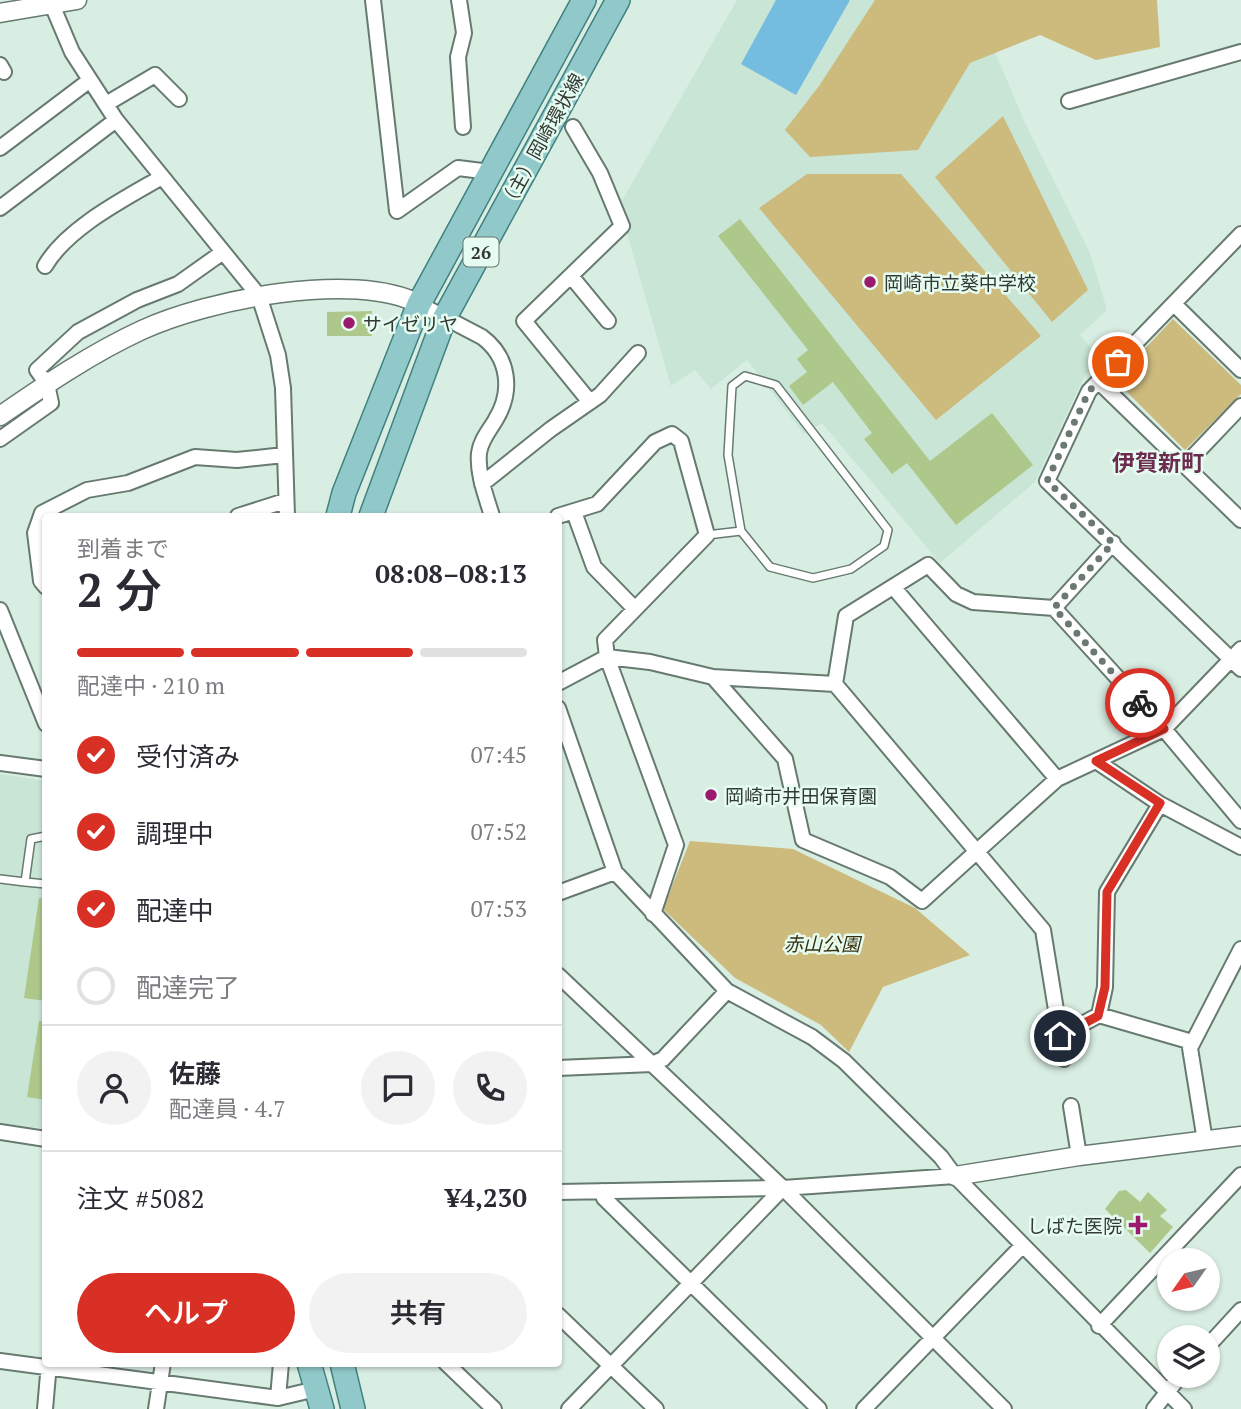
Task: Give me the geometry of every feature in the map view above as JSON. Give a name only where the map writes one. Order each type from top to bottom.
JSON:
[{"type":"main road","name":"（主）岡崎環状線","points":[[339,513],[344,493],[419,304],[584,0]]},
{"type":"main road","name":"（主）岡崎環状線","points":[[372,513],[444,319],[618,0]]},
{"type":"main road","points":[[310,1367],[319,1399]]},
{"type":"main road","points":[[343,1367],[353,1409]]},
{"type":"street","points":[[0,13],[50,2],[77,0]]},
{"type":"street","points":[[373,0],[397,211],[458,168],[490,172]]},
{"type":"street","points":[[459,0],[464,33],[458,57],[463,127]]},
{"type":"street","points":[[50,2],[72,52],[116,120],[259,296],[278,355],[283,388],[286,509],[259,513]]},
{"type":"street","points":[[1069,101],[1241,52]]},
{"type":"street","points":[[106,104],[155,75],[179,99]]},
{"type":"street","points":[[0,148],[90,80]]},
{"type":"street","points":[[0,208],[116,120]]},
{"type":"street","points":[[573,127],[600,173],[622,226],[524,321],[590,402]]},
{"type":"street","points":[[44,266],[55,248],[121,201],[162,177]]},
{"type":"street","points":[[713,677],[785,759],[803,840],[890,877],[922,901],[1057,779],[1164,729],[1238,659],[1047,481],[1089,391],[1241,234]]},
{"type":"street","points":[[0,439],[51,403],[47,384],[37,370],[78,332],[137,300],[178,284],[223,253]]},
{"type":"street","points":[[571,276],[608,321]]},
{"type":"street","points":[[0,416],[47,384],[144,330],[259,296],[337,288],[401,295],[491,344],[503,365],[507,394],[479,451],[482,484],[491,513]]},
{"type":"street","points":[[1174,304],[1241,370]]},
{"type":"street","points":[[482,484],[551,429],[600,395],[638,353]]},
{"type":"street","points":[[1099,382],[1241,520]]},
{"type":"street","points":[[1185,465],[1241,406]]},
{"type":"street","points":[[562,515],[597,504],[654,442],[673,435],[681,440],[708,535],[605,640],[607,657],[676,845],[653,914]]},
{"type":"street","points":[[42,582],[35,533],[42,513],[87,490],[128,483],[195,457],[237,460],[284,455]]},
{"type":"street","points":[[574,512],[594,567],[635,609]]},
{"type":"street","points":[[1054,608],[1113,543]]},
{"type":"street","points":[[835,684],[846,616],[928,565],[956,594],[973,601],[1054,608],[1164,729],[1241,821]]},
{"type":"street","points":[[894,587],[1057,779]]},
{"type":"street","points":[[0,610],[42,714]]},
{"type":"street","points":[[562,681],[607,657],[713,677],[835,684],[1043,930],[1064,1059]]},
{"type":"street","points":[[562,720],[615,872],[727,991],[812,1037],[844,1060],[942,1157],[955,1176],[1099,1326],[1184,1409]]},
{"type":"street","points":[[1096,761],[1160,803],[1241,847]]},
{"type":"street","points":[[0,763],[42,768]]},
{"type":"street","points":[[1098,1016],[1105,987],[1107,892],[1160,803]]},
{"type":"street","points":[[562,892],[615,872]]},
{"type":"street","points":[[1205,1140],[1190,1048],[1241,948]]},
{"type":"street","points":[[562,979],[783,1188],[1004,1409]]},
{"type":"street","points":[[562,1068],[652,1064],[663,1059],[727,991]]},
{"type":"street","points":[[1060,1036],[1098,1016],[1192,1042]]},
{"type":"street","points":[[1071,1106],[1079,1156]]},
{"type":"street","points":[[0,1132],[42,1138]]},
{"type":"street","points":[[562,1192],[783,1188],[955,1176],[1079,1156],[1241,1136]]},
{"type":"street","points":[[1099,1326],[1241,1175]]},
{"type":"street","points":[[569,1409],[783,1188]]},
{"type":"street","points":[[602,1191],[604,1198],[819,1409]]},
{"type":"street","points":[[864,1409],[1022,1246]]},
{"type":"street","points":[[1220,1333],[1241,1310]]},
{"type":"street","points":[[562,1319],[656,1409]]},
{"type":"street","points":[[0,1361],[42,1365]]},
{"type":"street","points":[[45,1409],[48,1367]]},
{"type":"street","points":[[55,1367],[278,1398],[319,1399]]},
{"type":"street","points":[[156,1409],[162,1367]]},
{"type":"street","points":[[278,1398],[281,1367]]},
{"type":"street","points":[[450,1367],[494,1409]]},
{"type":"street","points":[[1154,1409],[1169,1388]]},
{"type":"lane","points":[[745,376],[776,385],[888,530],[884,546],[851,569],[813,578],[770,567],[741,531],[727,454],[732,386],[745,376]]},
{"type":"lane","points":[[708,535],[741,531]]},
{"type":"lane","points":[[25,882],[30,839],[42,837]]},
{"type":"lane","points":[[0,879],[42,884]]},
{"type":"shaded area","name":"岡崎市立葵中学校","points":[[737,0],[973,0],[1025,123],[1090,253],[1107,310],[1080,335],[1103,361],[1085,375],[1035,482],[940,563],[822,423],[804,434],[747,360],[711,389],[695,370],[671,386],[619,206]]},
{"type":"shaded area","points":[[0,774],[42,781],[42,1129],[0,1123]]},
{"type":"green space","points":[[875,0],[1157,0],[1160,47],[1096,60],[1040,35],[970,63],[918,150],[810,157],[785,130],[819,86]]},
{"type":"green space","points":[[1003,116],[1088,290],[1052,322],[935,177]]},
{"type":"green space","points":[[807,174],[901,174],[1041,336],[936,420],[759,208]]},
{"type":"green space","points":[[1173,319],[1241,385],[1241,394],[1185,450],[1115,380]]},
{"type":"green space","name":"赤山公園","points":[[690,841],[793,849],[915,908],[970,955],[883,987],[849,1052],[821,1025],[735,978],[663,909]]},
{"type":"water","points":[[776,0],[850,0],[796,95],[741,64]]},
{"type":"building","points":[[740,219],[930,461],[992,413],[1033,465],[956,525],[907,463],[892,474],[864,439],[872,433],[833,382],[803,405],[789,386],[807,372],[797,359],[808,350],[718,236]]},
{"type":"building","points":[[372,311],[372,336],[327,336],[327,312]]},
{"type":"building","points":[[39,898],[42,898],[42,1000],[24,998]]},
{"type":"building","points":[[39,1021],[42,1021],[42,1099],[27,1097]]},
{"type":"building","points":[[1126,1190],[1140,1202],[1148,1192],[1167,1210],[1160,1216],[1173,1227],[1150,1253],[1105,1209],[1119,1191]]},
{"type":"way so far","points":[[1118,362],[1089,391],[1047,481],[1113,543],[1054,608],[1140,703]]},
{"type":"place","name":"岡崎市立葵中学校","points":[[870,282]]},
{"type":"place","name":"サイゼリヤ","points":[[349,323]]},
{"type":"place","name":"岡崎市井田保育園","points":[[711,795]]},
{"type":"place","name":"しばた医院","points":[[1138,1225]]},
{"type":"district","name":"伊賀新町","points":[[1158,462]]},
{"type":"route","points":[[1060,1036],[1098,1016],[1105,987],[1107,892],[1160,803],[1096,761],[1164,729],[1140,703]]}]
